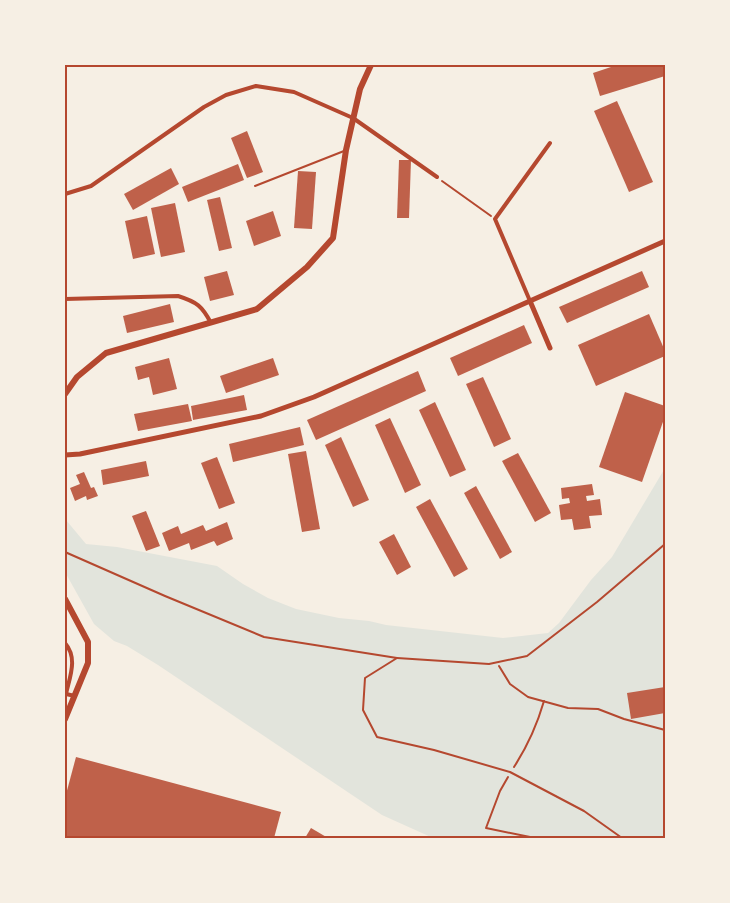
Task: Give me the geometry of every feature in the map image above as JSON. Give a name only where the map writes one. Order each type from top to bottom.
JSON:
[{"type":"main road","points":[[65,394],[77,377],[106,353],[257,309],[307,267],[333,238],[346,150],[353,118],[360,89],[371,65]]},
{"type":"main road","points":[[65,600],[88,642],[88,663],[65,719]]},
{"type":"street","points":[[65,194],[91,186],[204,107],[226,95],[256,86],[294,92],[353,118],[437,178]]},
{"type":"street","points":[[550,142],[495,219],[550,348]]},
{"type":"street","points":[[65,455],[80,454],[261,416],[314,397],[665,241]]},
{"type":"street","points":[[65,299],[178,296],[192,300],[204,309],[211,323]]},
{"type":"street","points":[[65,643],[73,657],[66,694],[75,696]]},
{"type":"lane","points":[[255,186],[346,150]]},
{"type":"lane","points":[[65,552],[164,596],[264,637],[397,658],[489,664],[526,656],[597,602],[665,544]]},
{"type":"lane","points":[[397,658],[365,678],[364,710],[377,737],[434,750],[510,772],[584,811],[622,838]]},
{"type":"path","points":[[437,178],[495,219]]},
{"type":"path","points":[[496,663],[510,684],[528,697],[568,708],[598,708],[624,719],[665,730]]},
{"type":"path","points":[[535,838],[486,828],[500,791],[523,753],[538,722],[544,701]]},
{"type":"shaded area","points":[[665,468],[665,838],[433,838],[382,815],[158,665],[127,646],[114,641],[94,624],[65,572],[66,520],[86,544],[117,547],[217,566],[268,598],[296,609],[386,625],[503,638],[548,633],[559,623],[591,580],[612,557]]},
{"type":"building","points":[[617,65],[665,65],[665,76],[600,96],[593,73]]},
{"type":"building","points":[[617,101],[653,182],[629,192],[594,111]]},
{"type":"building","points":[[247,131],[263,172],[247,178],[231,138]]},
{"type":"building","points":[[399,160],[411,160],[409,218],[397,218]]},
{"type":"building","points":[[238,164],[244,180],[188,202],[182,187]]},
{"type":"building","points":[[171,168],[179,184],[133,210],[124,194]]},
{"type":"building","points":[[298,171],[316,172],[312,229],[294,228]]},
{"type":"building","points":[[220,197],[232,248],[219,251],[207,200]]},
{"type":"building","points":[[175,203],[185,252],[161,257],[151,208]]},
{"type":"building","points":[[273,211],[281,236],[254,246],[246,221]]},
{"type":"building","points":[[147,216],[155,254],[133,259],[125,221]]},
{"type":"building","points":[[227,271],[234,295],[210,301],[204,277]]},
{"type":"building","points":[[642,271],[649,287],[567,323],[559,307]]},
{"type":"building","points":[[170,304],[174,322],[127,333],[123,316]]},
{"type":"building","points":[[649,314],[665,351],[665,356],[596,386],[578,345]]},
{"type":"building","points":[[524,325],[532,343],[458,376],[450,358]]},
{"type":"building","points":[[169,358],[177,389],[153,395],[149,377],[138,380],[135,367]]},
{"type":"building","points":[[273,358],[279,375],[226,393],[220,376]]},
{"type":"building","points":[[418,371],[426,391],[316,440],[307,420]]},
{"type":"building","points":[[483,377],[511,439],[494,447],[466,384]]},
{"type":"building","points":[[625,392],[665,406],[665,416],[642,482],[599,467]]},
{"type":"building","points":[[244,395],[247,410],[193,420],[191,406]]},
{"type":"building","points":[[435,402],[466,470],[450,477],[419,410]]},
{"type":"building","points":[[188,404],[192,421],[138,431],[134,414]]},
{"type":"building","points":[[390,418],[421,485],[405,493],[375,425]]},
{"type":"building","points":[[300,427],[304,445],[233,462],[229,444]]},
{"type":"building","points":[[341,437],[369,500],[353,507],[325,445]]},
{"type":"building","points":[[306,451],[320,529],[302,532],[288,454]]},
{"type":"building","points":[[518,453],[551,513],[535,522],[502,461]]},
{"type":"building","points":[[217,457],[235,503],[219,509],[201,463]]},
{"type":"building","points":[[146,461],[149,476],[103,485],[101,470]]},
{"type":"building","points":[[84,472],[91,488],[94,487],[98,496],[87,500],[86,496],[75,501],[70,488],[80,484],[76,475]]},
{"type":"building","points":[[592,484],[594,495],[586,496],[587,501],[600,499],[602,515],[589,516],[591,528],[574,530],[572,519],[561,520],[559,505],[570,503],[569,498],[562,499],[561,488]]},
{"type":"building","points":[[476,486],[512,552],[500,559],[464,493]]},
{"type":"building","points":[[430,499],[468,569],[454,577],[416,507]]},
{"type":"building","points":[[146,511],[160,546],[146,551],[132,516]]},
{"type":"building","points":[[227,522],[233,539],[217,546],[214,541],[191,550],[189,543],[169,551],[162,533],[178,526],[181,534],[203,525],[206,531]]},
{"type":"building","points":[[394,534],[411,567],[397,575],[379,542]]},
{"type":"building","points":[[665,687],[665,713],[631,719],[627,693]]},
{"type":"building","points":[[76,757],[281,812],[274,838],[65,838],[65,798]]},
{"type":"building","points":[[311,828],[328,838],[305,838]]}]
